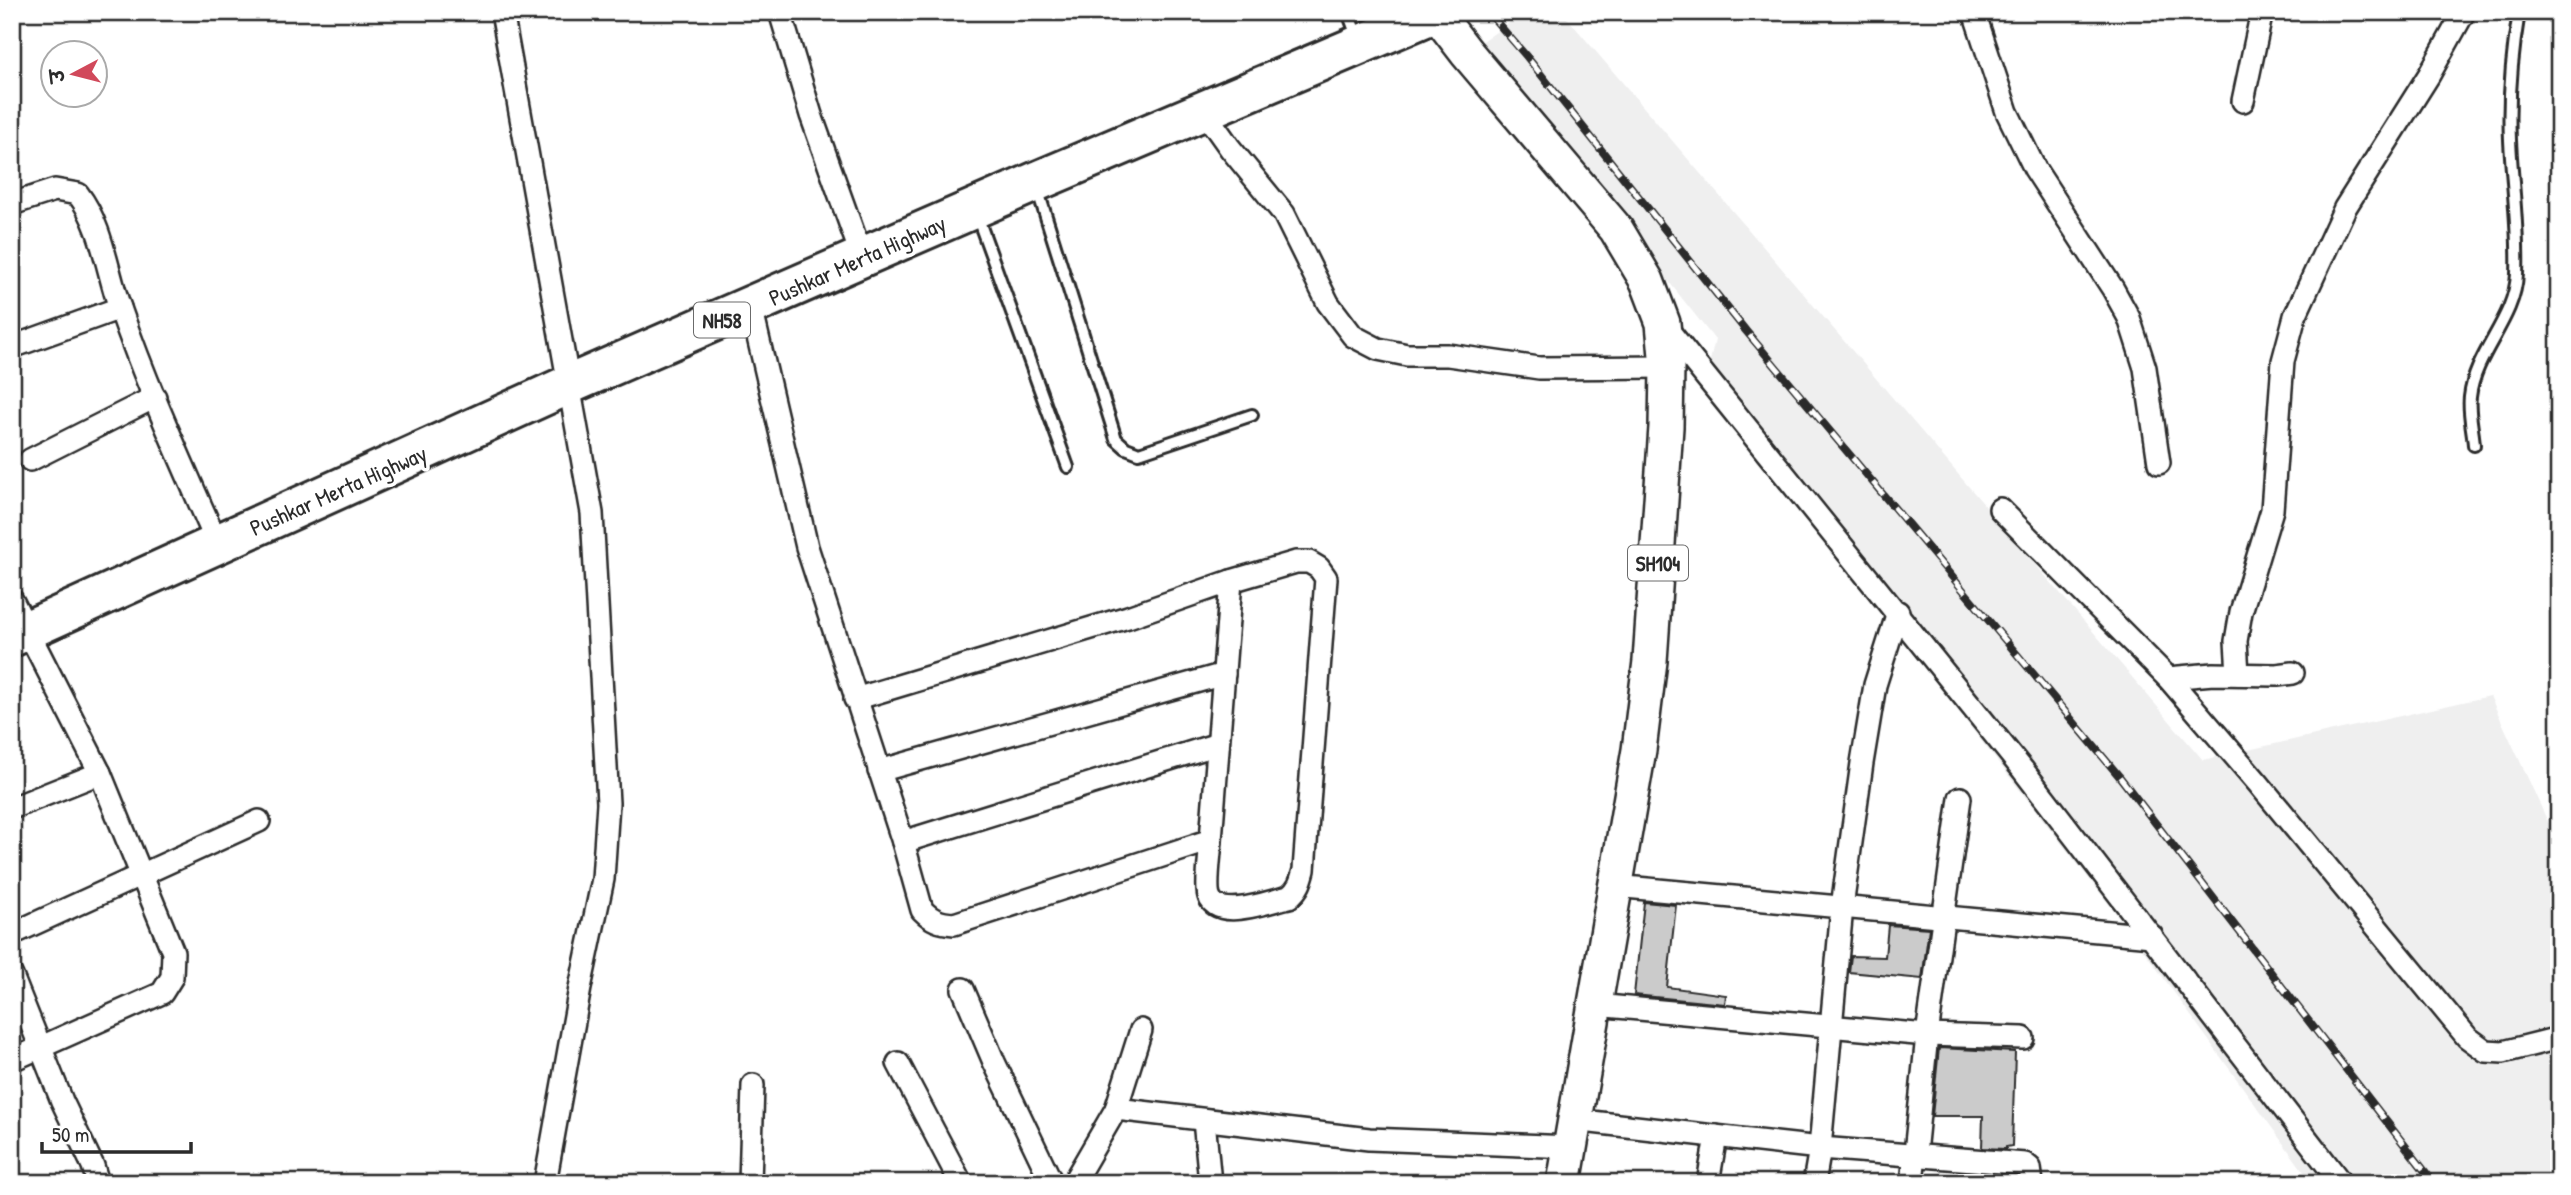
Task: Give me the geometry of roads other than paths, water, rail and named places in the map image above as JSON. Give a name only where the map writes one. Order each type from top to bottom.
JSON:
[{"type":"highway","name":"Pushkar Merta Highway","points":[[18,622],[218,545],[568,385],[1203,110],[1354,28],[1436,12]]},
{"type":"main road","name":"SH104","points":[[1436,12],[1466,52],[1615,229],[1647,281],[1663,323],[1667,367],[1663,490],[1650,661],[1639,750],[1564,1183]]},
{"type":"street","points":[[502,12],[592,513],[608,803],[603,879],[580,988],[545,1183]]},
{"type":"street","points":[[780,12],[811,116],[862,257]]},
{"type":"street","points":[[1974,12],[2007,113],[2035,169],[2129,318],[2145,368],[2160,463]]},
{"type":"street","points":[[2243,101],[2264,12]]},
{"type":"street","points":[[2238,674],[2236,640],[2241,612],[2272,510],[2283,361],[2295,316],[2345,208],[2429,75],[2464,12]]},
{"type":"street","points":[[1203,110],[1284,214],[1328,303],[1353,336],[1378,349],[1407,355],[1448,355],[1539,368],[1667,367]]},
{"type":"street","points":[[12,204],[55,190],[78,194],[89,208],[120,308],[218,545]]},
{"type":"street","points":[[751,307],[807,547],[903,842],[922,910],[939,923],[954,924],[1211,840]]},
{"type":"street","points":[[12,347],[120,308]]},
{"type":"street","points":[[1663,323],[1898,612],[2341,1183]]},
{"type":"street","points":[[30,460],[155,397]]},
{"type":"street","points":[[2000,509],[2168,678],[2275,803],[2467,1037],[2486,1051],[2503,1052],[2559,1038]]},
{"type":"street","points":[[855,699],[1128,617],[1231,581],[1296,562],[1309,562],[1319,568],[1326,578],[1304,870],[1301,883],[1289,897],[1229,911],[1218,907],[1208,892],[1231,581]]},
{"type":"street","points":[[1814,1183],[1820,1148],[1842,907],[1875,685],[1898,612]]},
{"type":"street","points":[[12,1060],[162,993],[172,977],[173,952],[100,774],[18,622]]},
{"type":"street","points":[[2168,678],[2293,673]]},
{"type":"street","points":[[879,771],[1224,674]]},
{"type":"street","points":[[903,842],[1219,744]]},
{"type":"street","points":[[12,808],[100,774]]},
{"type":"street","points":[[1912,1183],[1927,1035],[1959,798]]},
{"type":"street","points":[[12,934],[259,821]]},
{"type":"street","points":[[1615,886],[2152,936]]},
{"type":"street","points":[[12,976],[98,1183]]},
{"type":"street","points":[[963,989],[994,1062],[1052,1183]]},
{"type":"street","points":[[1595,1005],[1927,1035],[2023,1038]]},
{"type":"street","points":[[1073,1183],[1116,1109],[1141,1030]]},
{"type":"street","points":[[898,1063],[961,1183]]},
{"type":"street","points":[[750,1183],[753,1085]]},
{"type":"street","points":[[1116,1109],[1369,1139],[1572,1134],[1716,1136],[1820,1148],[2025,1164],[2030,1168],[2032,1183]]},
{"type":"street","points":[[1204,1120],[1210,1183]]},
{"type":"street","points":[[1708,1183],[1716,1136]]},
{"type":"lane","points":[[2474,445],[2469,398],[2482,357],[2501,326],[2513,298],[2517,275],[2510,136],[2513,48],[2519,12]]},
{"type":"lane","points":[[1035,182],[1116,439],[1126,448],[1139,453],[1252,415]]},
{"type":"lane","points":[[975,208],[1068,467]]},
{"type":"railway","points":[[1488,12],[1746,331],[2119,776],[2434,1183]]}]
